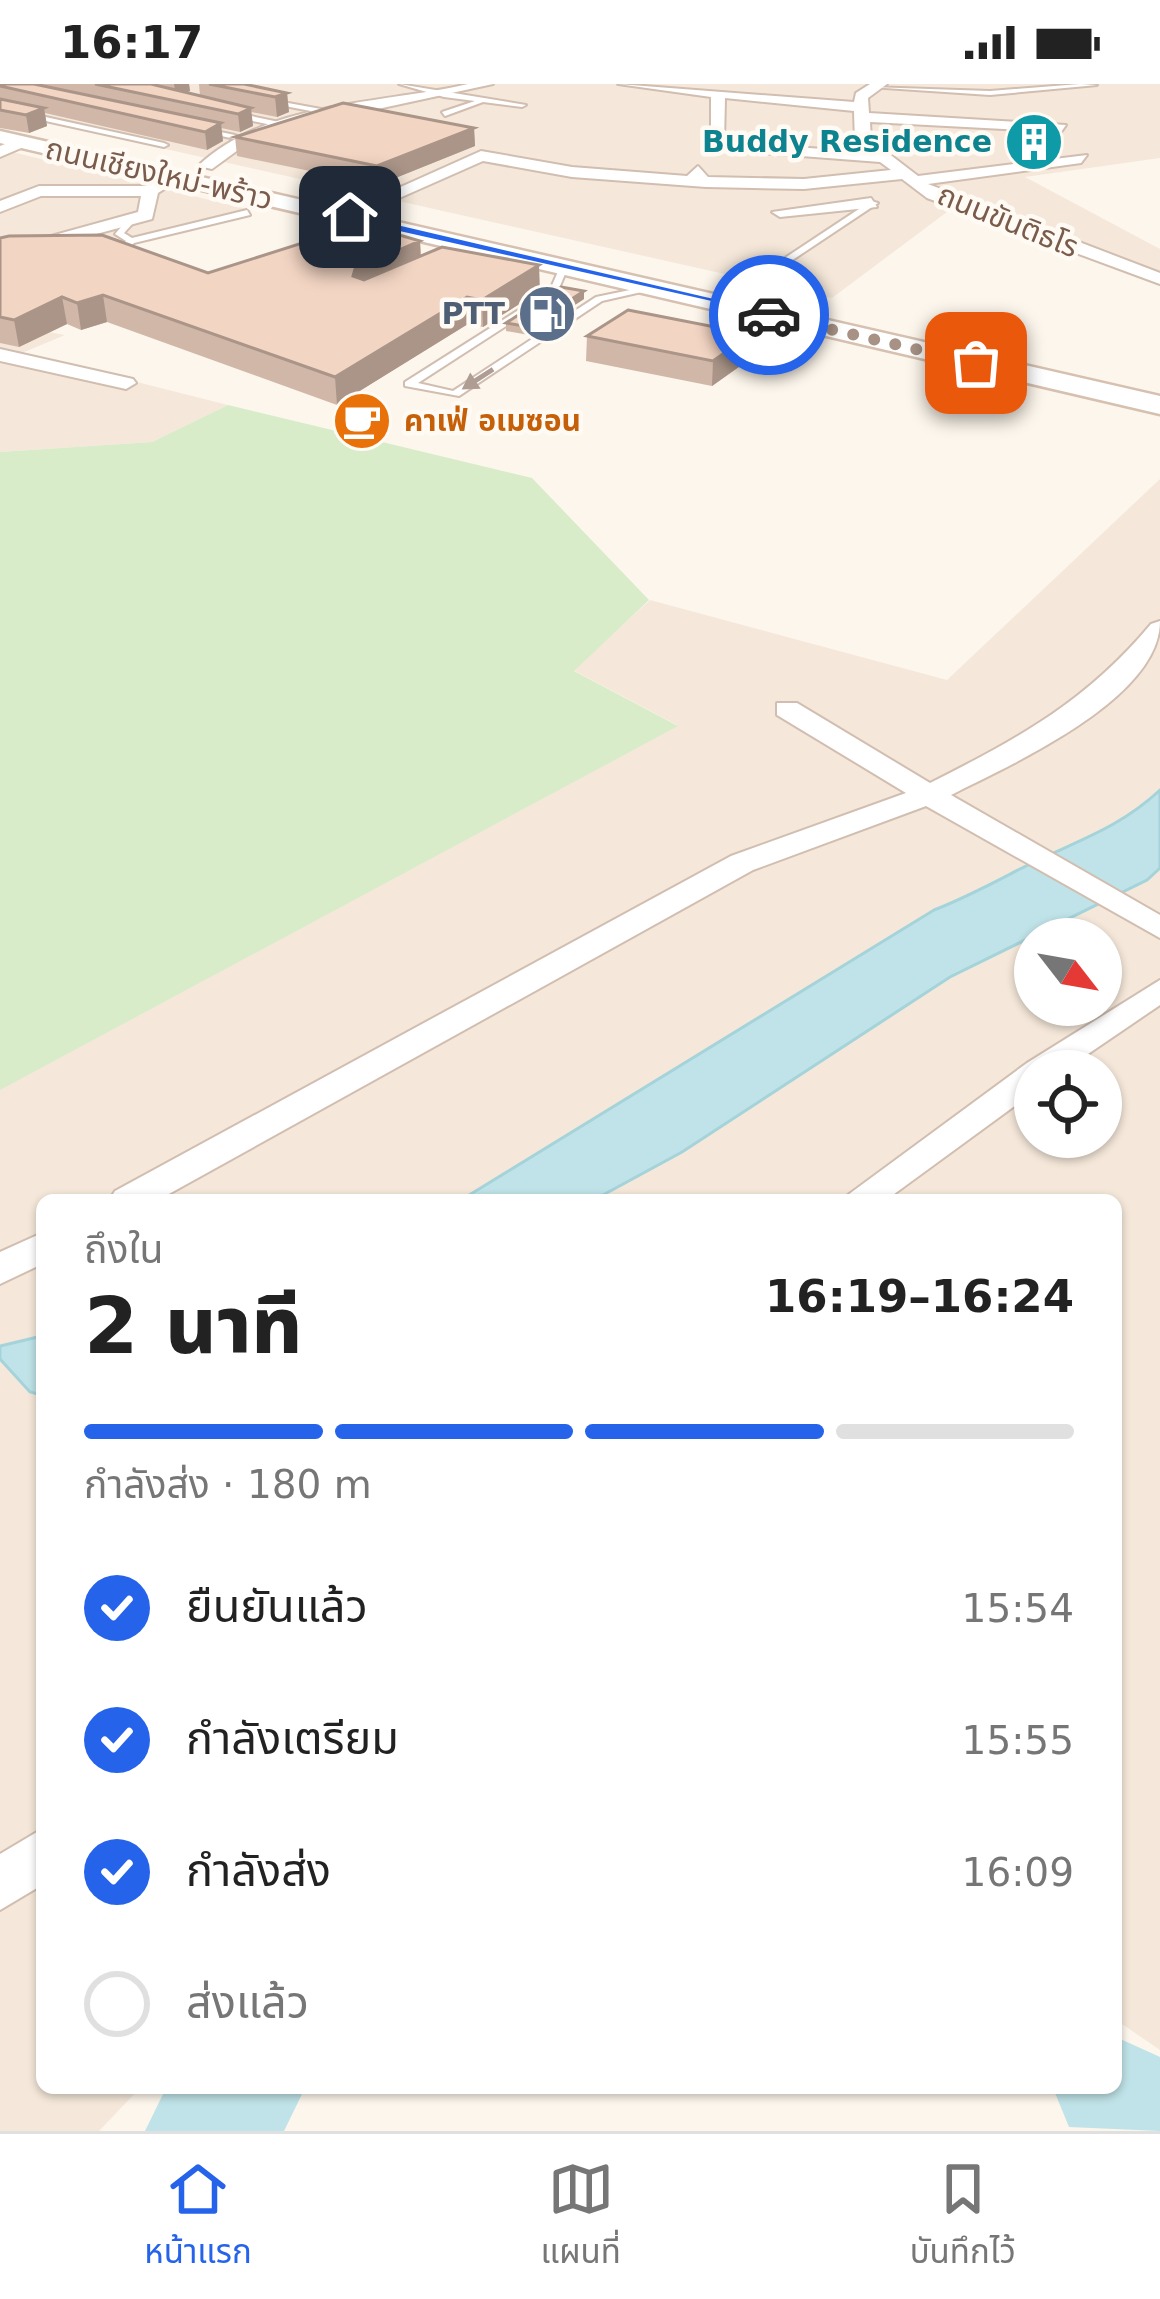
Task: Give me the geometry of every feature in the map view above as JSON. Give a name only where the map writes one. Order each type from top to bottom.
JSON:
[{"type":"main road","name":"ถนนเชียงใหม่-พร้าว","points":[[0,120],[81,132],[206,166],[1160,381]]},
{"type":"main road","name":"ถนนเชียงใหม่-พร้าว","points":[[8,144],[175,177],[559,279],[654,288],[1160,405]]},
{"type":"main road","points":[[175,177],[206,166]]},
{"type":"street","points":[[626,84],[718,97],[867,98],[1061,128]]},
{"type":"street","points":[[826,84],[867,98]]},
{"type":"street","points":[[206,166],[227,148],[270,130],[446,94],[485,92]]},
{"type":"street","points":[[718,97],[716,146],[883,158]]},
{"type":"street","name":"ถนนขันติธโร","points":[[867,98],[863,142],[933,196],[1160,279]]},
{"type":"street","points":[[373,203],[481,156],[572,172],[705,173],[804,184],[909,178],[1081,158]]},
{"type":"street","points":[[0,207],[39,191],[150,191],[175,177]]},
{"type":"street","points":[[780,212],[933,196],[975,186]]},
{"type":"street","points":[[0,255],[131,221],[146,214],[150,191]]},
{"type":"street","points":[[0,355],[126,383]]},
{"type":"street","points":[[139,1194],[742,863],[931,794],[1048,734],[1120,678],[1160,629]]},
{"type":"street","points":[[787,709],[1160,928]]},
{"type":"street","points":[[1070,1050],[1160,990]]},
{"type":"street","points":[[868,1194],[1014,1089]]},
{"type":"street","points":[[0,1270],[36,1249]]},
{"type":"lane","points":[[402,84],[446,94]]},
{"type":"lane","points":[[867,98],[1094,85]]},
{"type":"lane","points":[[1031,88],[1078,94]]},
{"type":"lane","points":[[446,114],[485,92],[522,105]]},
{"type":"lane","points":[[257,99],[321,111]]},
{"type":"lane","points":[[0,109],[81,132],[164,145]]},
{"type":"lane","points":[[216,111],[276,124]]},
{"type":"lane","points":[[81,132],[113,122]]},
{"type":"lane","points":[[195,128],[235,136]]},
{"type":"lane","points":[[746,287],[889,201]]},
{"type":"lane","points":[[137,260],[118,254],[131,242],[248,213]]},
{"type":"lane","points":[[131,221],[118,234],[131,242]]},
{"type":"lane","points":[[599,298],[559,279],[491,331],[409,384],[455,394],[599,298],[654,288]]},
{"type":"lane","points":[[491,331],[538,340]]},
{"type":"shaded area","points":[[0,84],[1160,84],[1160,158],[1025,177],[1160,249],[1160,282],[951,209],[832,298],[0,112]]},
{"type":"shaded area","points":[[0,149],[251,210],[121,243],[0,302]]},
{"type":"shaded area","points":[[0,323],[65,335],[22,353],[228,405],[152,442],[0,452]]},
{"type":"shaded area","points":[[1160,479],[1160,2050],[1122,2024],[1122,1194],[36,1194],[36,2094],[134,2094],[99,2131],[0,2131],[0,1080],[677,725],[573,670],[650,600],[947,680]]},
{"type":"green space","points":[[228,405],[532,478],[649,600],[574,671],[678,726],[0,1090],[0,452],[152,442]]},
{"type":"water","points":[[1160,790],[1160,868],[1147,880],[1070,918],[1014,918],[1014,945],[950,977],[682,1152],[605,1194],[471,1194],[934,910],[1110,826]]},
{"type":"water","points":[[36,1337],[36,1394],[0,1359],[0,1346]]},
{"type":"building","points":[[0,84],[34,84],[221,123],[205,132]]},
{"type":"building","points":[[95,84],[151,84],[251,108],[238,114]]},
{"type":"building","points":[[209,84],[244,84],[287,93],[275,97]]},
{"type":"building","points":[[0,99],[44,108],[26,115],[0,110]]},
{"type":"building","points":[[343,103],[474,128],[377,166],[235,137]]},
{"type":"building","points":[[362,224],[420,241],[355,269],[353,276],[364,280],[442,247],[539,265],[482,300],[467,297],[335,377],[103,295],[77,303],[62,297],[14,320],[0,317],[0,238],[102,235],[208,273]]},
{"type":"building","points":[[561,287],[584,291],[529,327],[506,323]]},
{"type":"building","points":[[628,310],[751,334],[713,361],[587,336]]},
{"type":"waterway","points":[[201,2131],[243,2094]]},
{"type":"waterway","points":[[1118,2094],[1160,2119]]},
{"type":"way so far","points":[[769,315],[976,363]]},
{"type":"place","name":"Buddy Residence","points":[[1034,142]]},
{"type":"place","name":"PTT","points":[[547,314]]},
{"type":"place","name":"คาเฟ่ อเมซอน","points":[[362,421]]},
{"type":"route","points":[[350,217],[769,315]]}]
